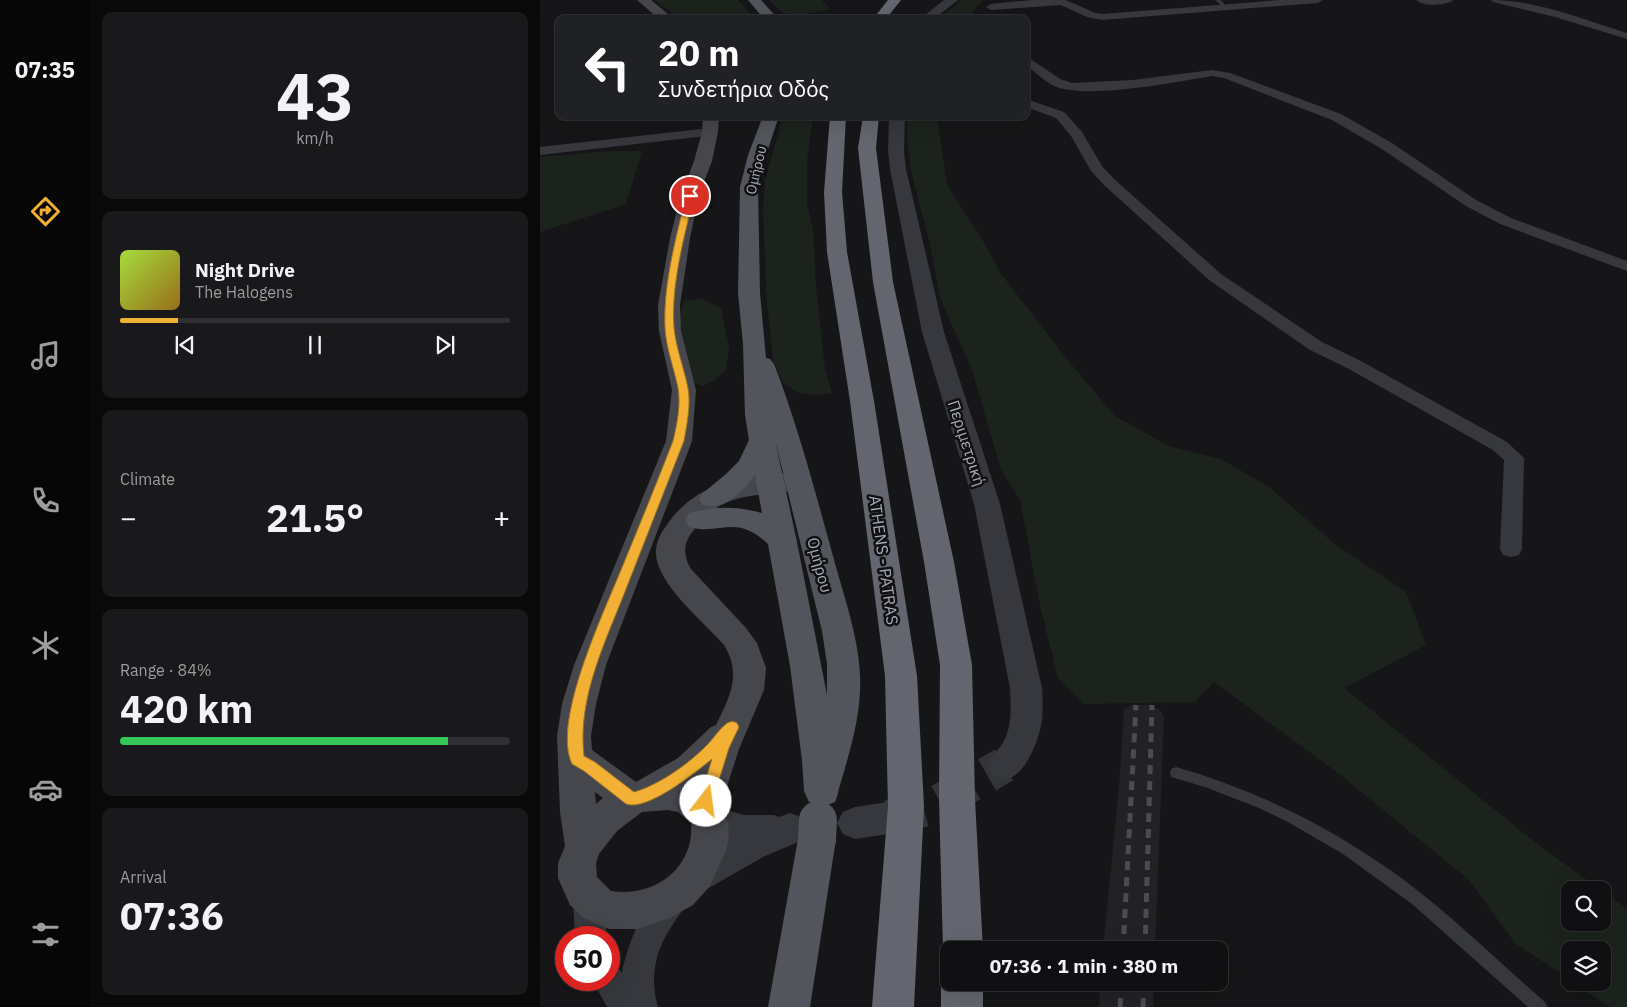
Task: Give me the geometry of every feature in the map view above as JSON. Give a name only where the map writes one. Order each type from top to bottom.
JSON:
[{"type":"highway","points":[[882,15],[895,0]]},
{"type":"highway","name":"ATHENS - PATRAS","points":[[838,120],[833,192],[837,252],[862,401],[901,676],[906,806],[893,1007]]},
{"type":"highway","points":[[870,120],[867,148],[883,282],[939,562],[956,666],[957,798],[963,941]]},
{"type":"highway","points":[[962,991],[962,1007]]},
{"type":"main road","points":[[643,0],[663,15]]},
{"type":"main road","points":[[754,0],[768,15]]},
{"type":"main road","name":"Ομήρου","points":[[770,120],[757,155],[749,187],[749,293],[754,344],[757,415],[762,440],[786,489],[836,624],[844,678],[838,735],[819,817],[789,1007]]},
{"type":"main road","points":[[583,845],[578,812],[577,759],[574,736],[579,704],[590,664],[679,441],[683,416],[684,390],[670,331],[669,305],[680,238],[690,196],[703,161],[710,124]]},
{"type":"main road","name":"Ομήρου","points":[[754,344],[780,411],[786,489],[783,542],[806,666],[820,760],[819,817]]},
{"type":"main road","points":[[706,816],[715,770],[750,684],[750,665],[732,632],[678,574],[671,562],[670,547],[696,517],[748,468],[756,456],[762,440]]},
{"type":"main road","points":[[696,517],[786,489]]},
{"type":"main road","points":[[696,517],[743,517],[759,522],[783,542]]},
{"type":"main road","points":[[577,759],[640,797],[668,794],[684,797],[695,802],[706,816],[711,832],[709,850],[687,884],[666,900],[644,909],[623,912],[603,909],[588,899],[578,884],[577,865],[583,845],[600,822],[612,812],[640,797],[690,769],[713,749],[732,727]]},
{"type":"street","points":[[931,15],[952,0]]},
{"type":"street","points":[[991,8],[1057,2],[1069,5],[1091,16],[1102,18],[1219,3],[1318,0]]},
{"type":"street","points":[[1421,0],[1437,2],[1448,0]]},
{"type":"street","points":[[1496,0],[1548,12],[1627,36]]},
{"type":"street","points":[[1030,61],[1060,84],[1073,87],[1098,86],[1212,73],[1226,75],[1295,98],[1347,122],[1462,198],[1490,214],[1562,244],[1627,266]]},
{"type":"street","points":[[1030,105],[1060,116],[1077,135],[1096,168],[1109,182],[1216,277],[1316,346],[1500,446],[1514,458],[1510,549]]},
{"type":"street","name":"Περιμετρική","points":[[896,120],[898,169],[925,302],[941,362],[987,504],[1026,688],[1027,723],[1014,756],[1004,765]]},
{"type":"street","points":[[540,152],[672,136],[710,124]]},
{"type":"street","points":[[642,1007],[637,985],[642,949],[659,916],[687,884],[735,852],[762,839],[790,829],[766,833],[744,831],[706,816]]},
{"type":"street","points":[[855,823],[888,818]]},
{"type":"street","points":[[588,899],[590,926]]},
{"type":"street","points":[[615,991],[631,1007]]},
{"type":"lane","points":[[1176,773],[1204,780],[1242,795],[1281,813],[1335,843],[1399,885],[1540,1007]]},
{"type":"shaded area","points":[[654,0],[738,0],[751,15],[675,15]]},
{"type":"shaded area","points":[[769,0],[821,0],[831,9],[800,15],[783,13]]},
{"type":"shaded area","points":[[962,0],[983,0],[972,15],[943,15]]},
{"type":"shaded area","points":[[782,120],[812,120],[807,161],[807,203],[813,230],[816,287],[825,369],[832,393],[819,395],[798,393],[783,382],[774,365],[767,305],[763,211],[765,181]]},
{"type":"shaded area","points":[[908,120],[938,120],[947,185],[986,246],[999,271],[1061,352],[1115,416],[1169,446],[1223,460],[1269,487],[1335,544],[1406,592],[1426,645],[1344,688],[1541,847],[1588,881],[1561,881],[1561,931],[1611,931],[1611,897],[1627,909],[1627,1007],[1610,1007],[1585,991],[1611,991],[1611,941],[1561,941],[1561,974],[1515,943],[1468,879],[1338,773],[1214,682],[1195,702],[1083,704],[1058,678],[1040,605],[1020,500],[1001,470],[972,370],[940,298],[930,244],[911,171],[907,134]]},
{"type":"shaded area","points":[[611,151],[642,151],[626,204],[540,232],[540,157]]},
{"type":"shaded area","points":[[700,298],[721,308],[729,347],[726,370],[715,380],[703,386],[694,383],[684,348],[679,319],[684,301]]},
{"type":"shaded area","points":[[1132,705],[1152,705],[1161,711],[1164,717],[1155,941],[1104,941],[1119,787],[1124,710]]},
{"type":"shaded area","points":[[1100,991],[1154,991],[1153,1007],[1099,1007]]},
{"type":"tunnel","points":[[889,818],[931,807],[1004,765]]},
{"type":"railway","points":[[1123,941],[1136,705]]},
{"type":"railway","points":[[1145,941],[1152,705]]},
{"type":"railway","points":[[1120,1007],[1121,991]]},
{"type":"railway","points":[[1143,1007],[1144,991]]},
{"type":"route","points":[[690,196],[680,238],[669,305],[670,331],[676,364],[684,390],[683,416],[679,441],[590,664],[579,704],[574,736],[577,759],[590,766],[632,800],[648,795],[690,769],[713,749],[732,727],[722,748],[706,801]]}]
